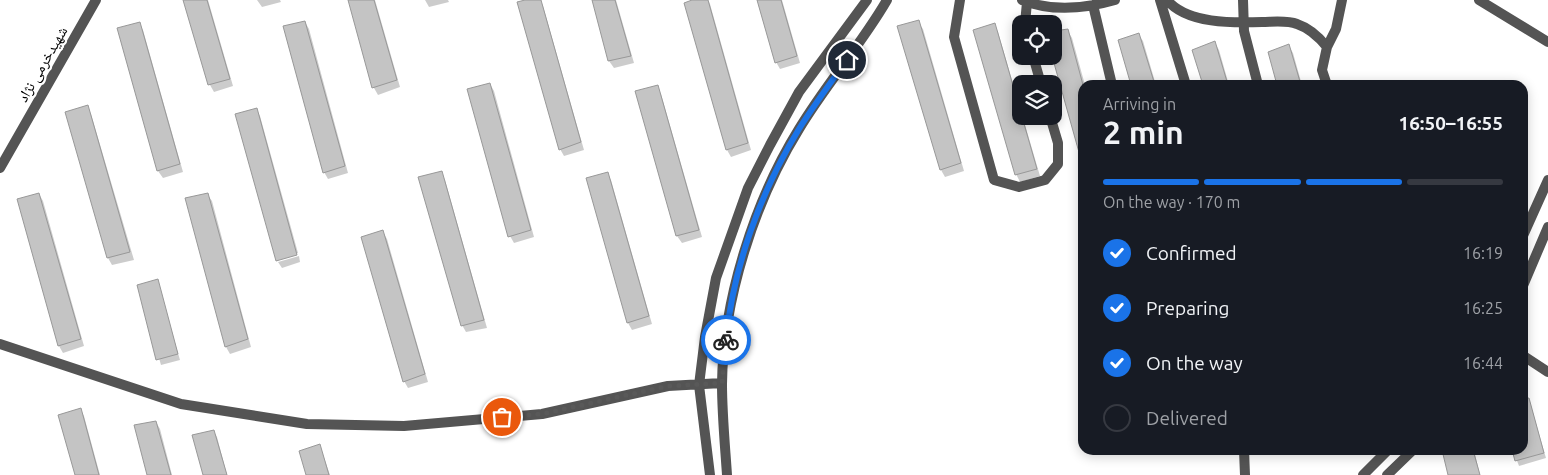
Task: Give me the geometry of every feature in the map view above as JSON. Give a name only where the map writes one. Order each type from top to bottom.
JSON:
[{"type":"street","name":"شهیدخرمی نژاد","points":[[0,168],[96,0]]},
{"type":"street","points":[[710,475],[699,385],[705,336],[716,278],[748,188],[799,92],[867,0]]},
{"type":"street","points":[[727,475],[722,383],[727,330],[739,270],[774,175],[799,129],[887,0]]},
{"type":"street","points":[[960,0],[954,37],[994,180],[1020,187],[1045,180],[1058,164],[1058,143],[1053,125]]},
{"type":"street","points":[[1025,15],[1024,1],[1059,9],[1115,0]]},
{"type":"street","points":[[1160,0],[1184,80]]},
{"type":"street","points":[[1167,0],[1175,10],[1200,19],[1244,23],[1295,23],[1318,36],[1327,47]]},
{"type":"street","points":[[1242,0],[1244,23],[1257,80]]},
{"type":"street","points":[[1325,80],[1322,70],[1327,47],[1336,29],[1342,0]]},
{"type":"street","points":[[1479,0],[1548,42]]},
{"type":"street","points":[[1093,5],[1111,80]]},
{"type":"street","points":[[1528,225],[1548,180]]},
{"type":"street","points":[[1528,274],[1548,227]]},
{"type":"street","points":[[0,344],[181,404],[307,424],[404,426],[542,414],[668,386],[722,383]]},
{"type":"street","points":[[1528,358],[1548,372]]},
{"type":"street","points":[[1244,455],[1245,475]]},
{"type":"street","points":[[1363,475],[1383,455]]},
{"type":"street","points":[[1387,475],[1408,455]]},
{"type":"building","points":[[183,0],[207,0],[230,79],[208,85]]},
{"type":"building","points":[[348,0],[374,0],[397,80],[372,88]]},
{"type":"building","points":[[541,0],[581,142],[559,150],[517,2]]},
{"type":"building","points":[[592,0],[615,0],[631,56],[608,61]]},
{"type":"building","points":[[692,0],[708,0],[748,143],[726,150],[684,3]]},
{"type":"building","points":[[757,0],[781,0],[797,56],[775,63]]},
{"type":"building","points":[[919,20],[961,163],[940,170],[897,26]]},
{"type":"building","points":[[305,21],[345,166],[323,173],[283,26]]},
{"type":"building","points":[[140,22],[180,164],[157,171],[117,28]]},
{"type":"building","points":[[995,23],[1012,82],[1012,125],[1024,125],[1037,169],[1015,175],[973,30]]},
{"type":"building","points":[[1068,29],[1082,80],[1078,80],[1078,149],[1062,92],[1062,75],[1057,75],[1055,65],[1062,65],[1062,30]]},
{"type":"building","points":[[1139,33],[1153,80],[1130,80],[1118,40]]},
{"type":"building","points":[[1215,41],[1227,80],[1201,80],[1192,50]]},
{"type":"building","points":[[1289,44],[1300,80],[1276,80],[1268,52]]},
{"type":"building","points":[[490,83],[531,230],[508,237],[467,89]]},
{"type":"building","points":[[658,85],[699,230],[676,236],[635,91]]},
{"type":"building","points":[[88,105],[130,252],[107,258],[65,112]]},
{"type":"building","points":[[257,108],[297,255],[276,261],[235,114]]},
{"type":"building","points":[[442,171],[484,320],[461,326],[418,177]]},
{"type":"building","points":[[608,172],[649,316],[627,323],[586,178]]},
{"type":"building","points":[[39,193],[81,339],[58,346],[17,199]]},
{"type":"building","points":[[208,193],[248,339],[225,347],[185,198]]},
{"type":"building","points":[[383,230],[425,374],[403,382],[361,237]]},
{"type":"building","points":[[158,279],[178,354],[156,360],[137,285]]},
{"type":"building","points":[[1528,398],[1544,453],[1515,461],[1513,455],[1528,455]]},
{"type":"building","points":[[81,408],[99,475],[75,475],[58,415]]},
{"type":"building","points":[[156,421],[171,475],[147,475],[134,425]]},
{"type":"building","points":[[214,430],[227,475],[203,475],[192,435]]},
{"type":"building","points":[[320,444],[329,475],[306,475],[299,451]]},
{"type":"building","points":[[1443,455],[1474,455],[1480,475],[1448,475]]},
{"type":"way so far","points":[[502,417],[542,414],[668,386],[722,383],[726,340]]},
{"type":"route","points":[[726,340],[739,270],[756,218],[774,175],[799,129],[847,60]]}]
